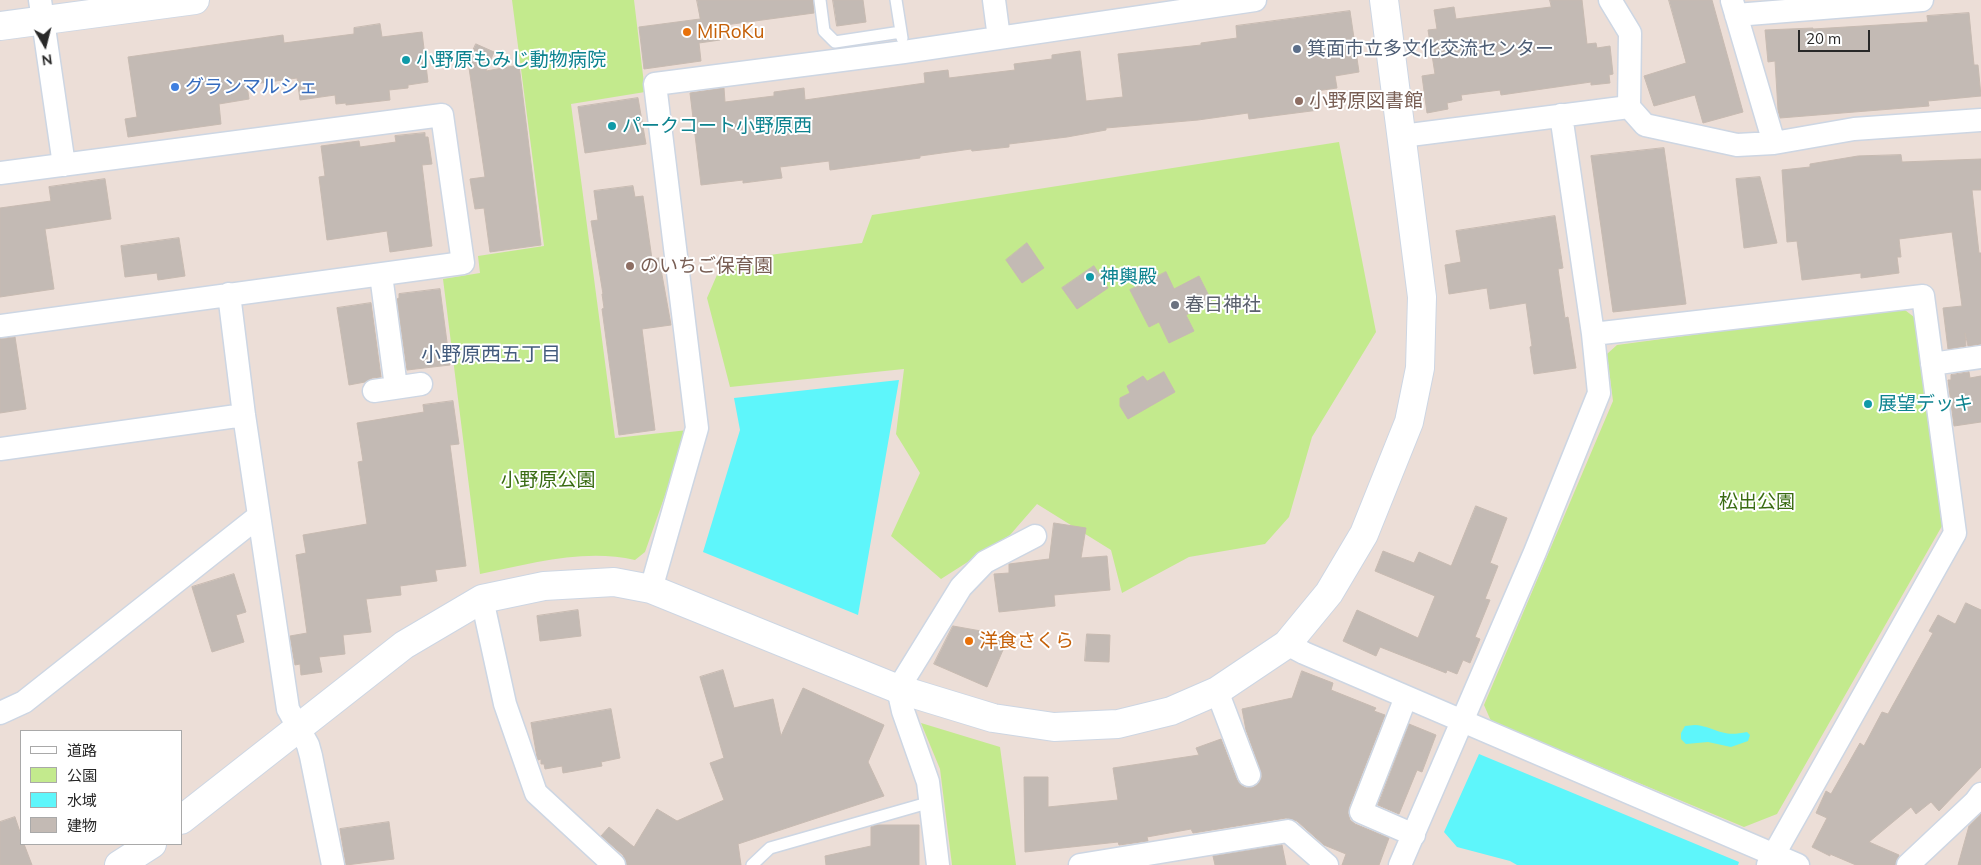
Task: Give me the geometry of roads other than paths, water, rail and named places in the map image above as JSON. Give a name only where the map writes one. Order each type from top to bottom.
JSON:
[{"type":"street","points":[[0,26],[42,10],[195,0]]},
{"type":"street","points":[[994,0],[999,38]]},
{"type":"street","points":[[651,589],[697,428],[655,84],[903,42],[999,38],[1255,0]]},
{"type":"street","points":[[182,819],[404,645],[482,599],[544,586],[614,582],[651,589],[898,689],[993,718],[1054,727],[1118,724],[1171,711],[1217,690],[1287,644],[1329,593],[1364,534],[1409,422],[1420,368],[1422,297],[1384,0]]},
{"type":"street","points":[[1610,0],[1630,33],[1629,107],[1645,125],[1737,145],[1774,144],[1854,129],[1981,120]]},
{"type":"street","points":[[1774,144],[1734,7],[1922,0]]},
{"type":"street","points":[[42,10],[64,164]]},
{"type":"street","points":[[1402,136],[1629,107]]},
{"type":"street","points":[[0,173],[442,115],[463,263],[0,326]]},
{"type":"street","points":[[1400,865],[1535,552],[1599,393],[1593,334],[1561,116]]},
{"type":"street","points":[[381,275],[396,387]]},
{"type":"street","points":[[229,294],[244,415],[288,709],[308,745],[333,865]]},
{"type":"street","points":[[1593,334],[1923,296],[1954,533],[1770,860]]},
{"type":"street","points":[[1932,364],[1981,357]]},
{"type":"street","points":[[374,391],[420,384]]},
{"type":"street","points":[[0,449],[244,415]]},
{"type":"street","points":[[0,713],[24,702],[259,516]]},
{"type":"street","points":[[938,865],[928,782],[903,711],[898,689],[961,588],[985,562],[1035,536]]},
{"type":"street","points":[[482,599],[505,704],[536,793],[614,865]]},
{"type":"street","points":[[1287,644],[1304,654],[1462,720],[1770,860],[1798,865]]},
{"type":"street","points":[[1217,690],[1249,775]]},
{"type":"street","points":[[1406,697],[1360,812],[1414,835]]},
{"type":"street","points":[[1908,865],[1975,802],[1981,794]]},
{"type":"street","points":[[1080,865],[1288,831],[1327,865]]},
{"type":"street","points":[[119,865],[150,845]]},
{"type":"lane","points":[[820,0],[824,31],[835,42],[903,42],[896,0]]},
{"type":"lane","points":[[752,865],[770,848],[931,802]]},
{"type":"water","points":[[899,380],[858,615],[703,552],[740,430],[734,398]]},
{"type":"water","points":[[1695,725],[1724,733],[1738,734],[1747,732],[1750,735],[1748,741],[1731,747],[1708,742],[1686,744],[1681,739],[1681,733],[1685,726]]},
{"type":"water","points":[[1479,754],[1739,862],[1738,865],[1517,865],[1510,861],[1457,847],[1444,832]]},
{"type":"place","name":"MiRoKu","points":[[687,32]]},
{"type":"place","name":"箕面市立多文化交流センター","points":[[1297,49]]},
{"type":"place","name":"小野原もみじ動物病院","points":[[406,60]]},
{"type":"place","name":"グランマルシェ","points":[[175,87]]},
{"type":"place","name":"小野原図書館","points":[[1299,101]]},
{"type":"place","name":"パークコート小野原西","points":[[612,126]]},
{"type":"place","name":"のいちご保育園","points":[[630,266]]},
{"type":"place","name":"神輿殿","points":[[1090,277]]},
{"type":"place","name":"春日神社","points":[[1175,305]]},
{"type":"place","name":"展望デッキ","points":[[1868,404]]},
{"type":"place","name":"洋食さくら","points":[[969,641]]},
{"type":"district","name":"小野原西五丁目","points":[[491,355]]},
{"type":"park label","name":"小野原公園","points":[[548,480]]},
{"type":"park label","name":"松出公園","points":[[1757,502]]}]
